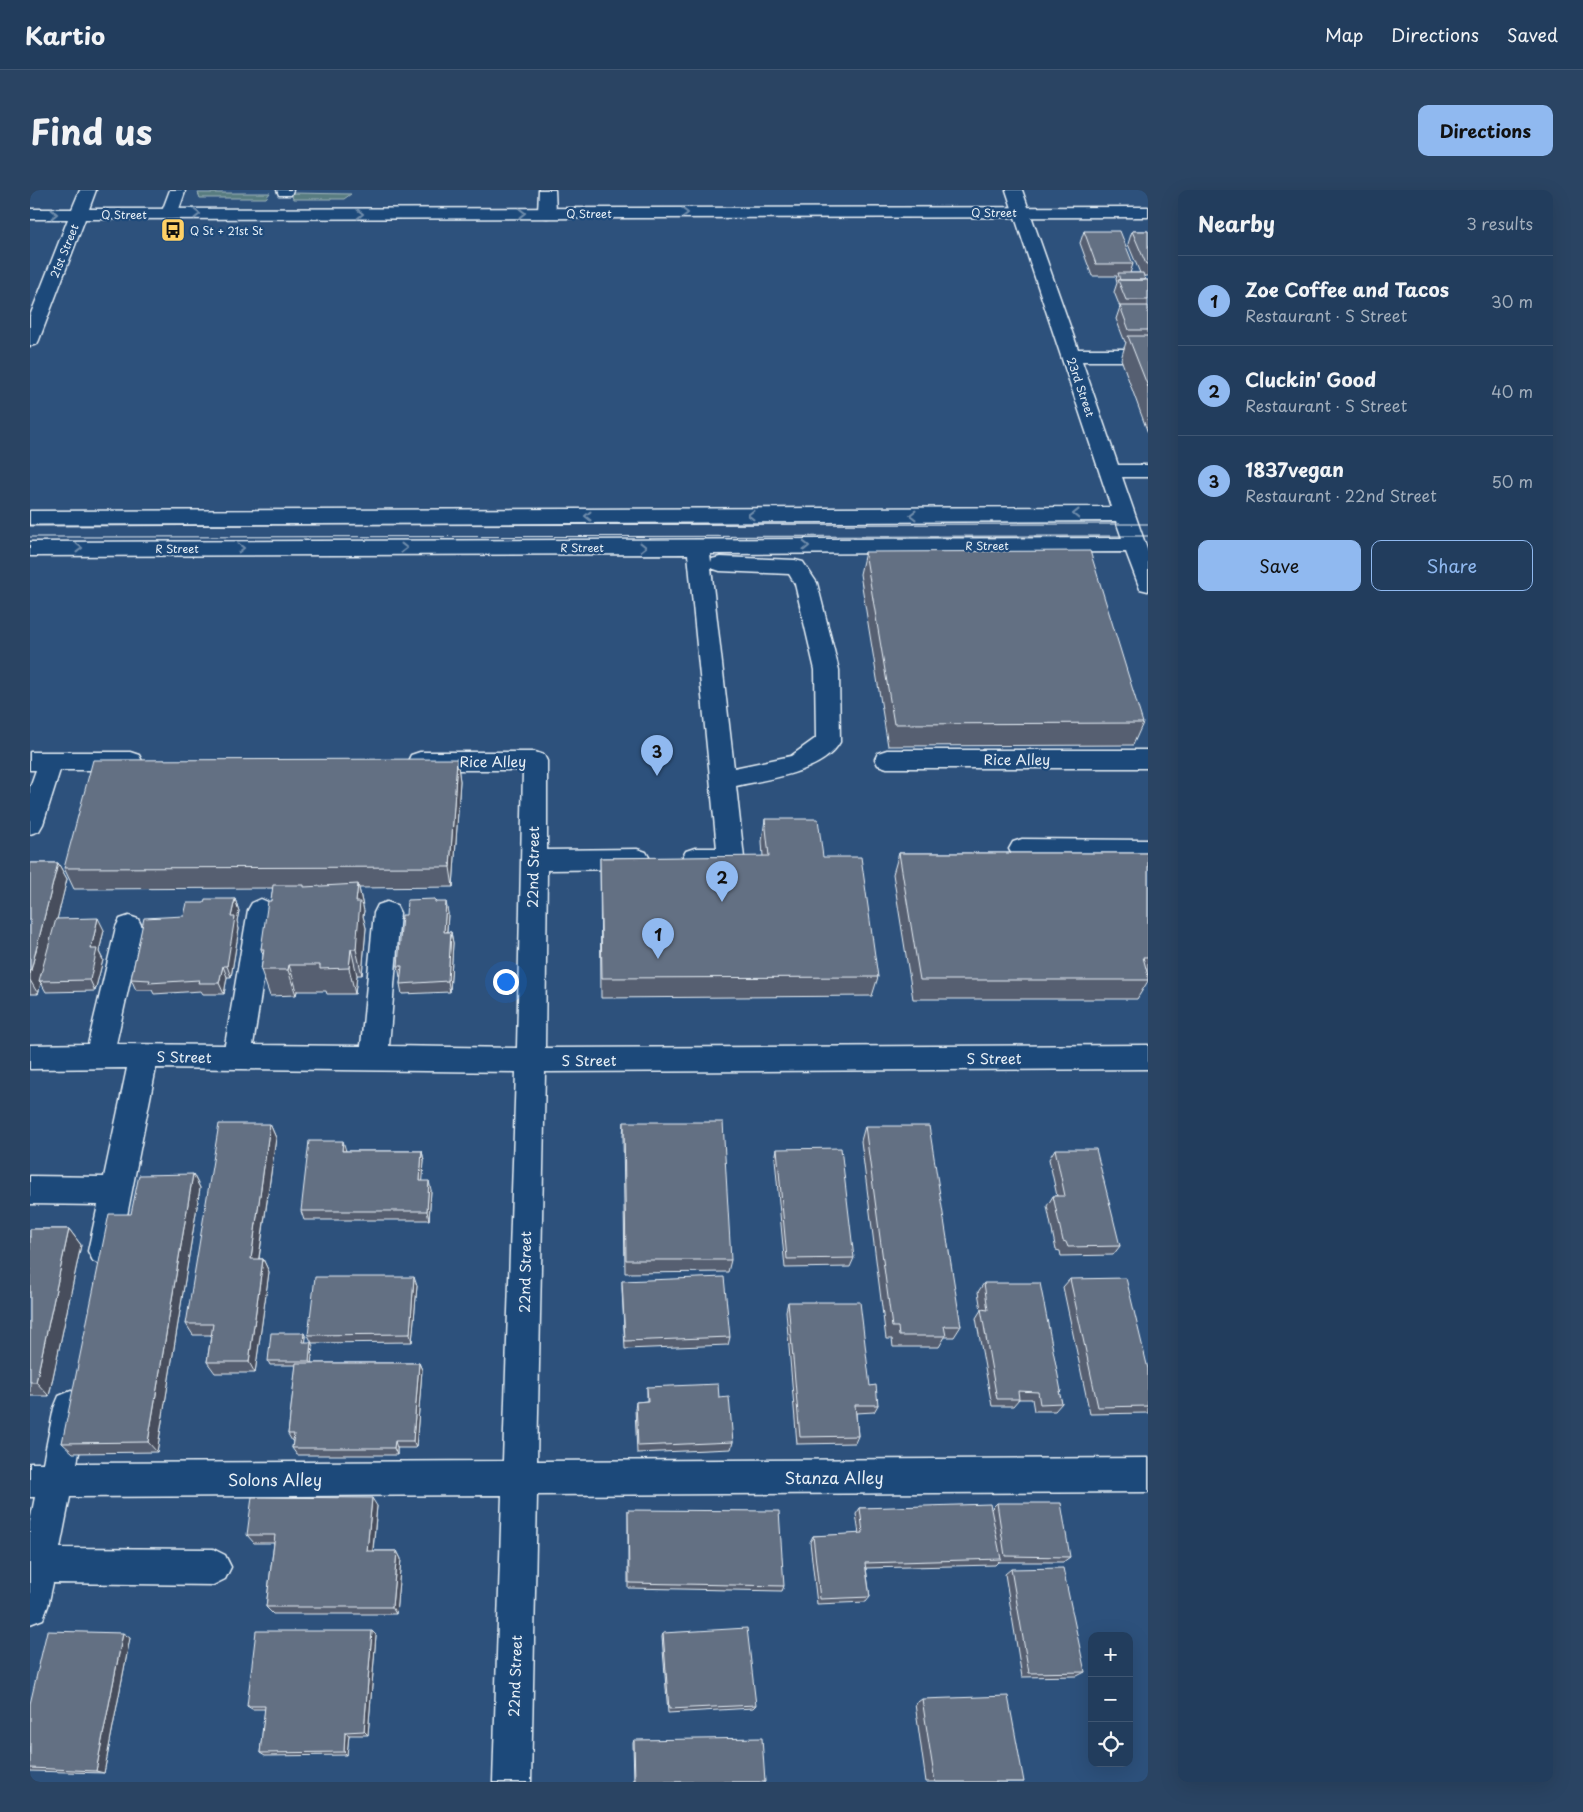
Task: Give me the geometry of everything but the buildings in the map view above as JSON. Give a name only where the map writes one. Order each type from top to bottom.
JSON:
[{"type":"street","name":"21st Street","points":[[30,340],[88,190]]},
{"type":"street","points":[[547,190],[547,213]]},
{"type":"street","name":"23rd Street","points":[[1014,190],[1148,584]]},
{"type":"street","points":[[170,214],[177,192]]},
{"type":"street","name":"Q Street","points":[[30,214],[1148,212]]},
{"type":"street","points":[[1070,355],[1148,355]]},
{"type":"street","points":[[1110,471],[1148,471]]},
{"type":"street","points":[[30,518],[1124,514]]},
{"type":"street","name":"R Street","points":[[30,549],[699,554],[1135,545]]},
{"type":"street","points":[[533,860],[731,858],[699,554],[795,568],[806,583],[827,670],[828,742],[798,762],[723,780]]},
{"type":"street","name":"Rice Alley","points":[[887,759],[1148,759]]},
{"type":"street","points":[[30,824],[40,761],[149,761]]},
{"type":"street","name":"Rice Alley","points":[[395,761],[535,761]]},
{"type":"street","name":"22nd Street","points":[[512,1782],[529,1060],[532,1004],[535,761]]},
{"type":"street","points":[[1022,849],[1148,850]]},
{"type":"street","points":[[237,1058],[261,910]]},
{"type":"street","points":[[374,1059],[387,913]]},
{"type":"street","points":[[99,1056],[128,927]]},
{"type":"street","points":[[98,1278],[144,1056]]},
{"type":"street","name":"S Street","points":[[30,1057],[144,1056],[529,1060],[1148,1057]]},
{"type":"street","points":[[30,1190],[116,1191]]},
{"type":"street","points":[[30,1606],[39,1565],[43,1480],[76,1384]]},
{"type":"street","name":"Stanza Alley","points":[[520,1478],[1148,1475]]},
{"type":"street","name":"Solons Alley","points":[[43,1480],[520,1478]]},
{"type":"street","points":[[39,1565],[213,1567]]},
{"type":"green space","points":[[198,193],[270,193],[266,198],[200,198]]},
{"type":"green space","points":[[291,193],[351,194],[344,199],[293,199]]},
{"type":"tram line","points":[[30,525],[1148,524]]},
{"type":"tram line","points":[[30,537],[1148,536]]},
{"type":"place","name":"Q St + 21st St","points":[[173,230]]},
{"type":"place","name":"1837vegan","points":[[657,776]]},
{"type":"place","name":"Cluckin' Good","points":[[722,902]]},
{"type":"place","name":"Zoe Coffee and Tacos","points":[[658,959]]}]
